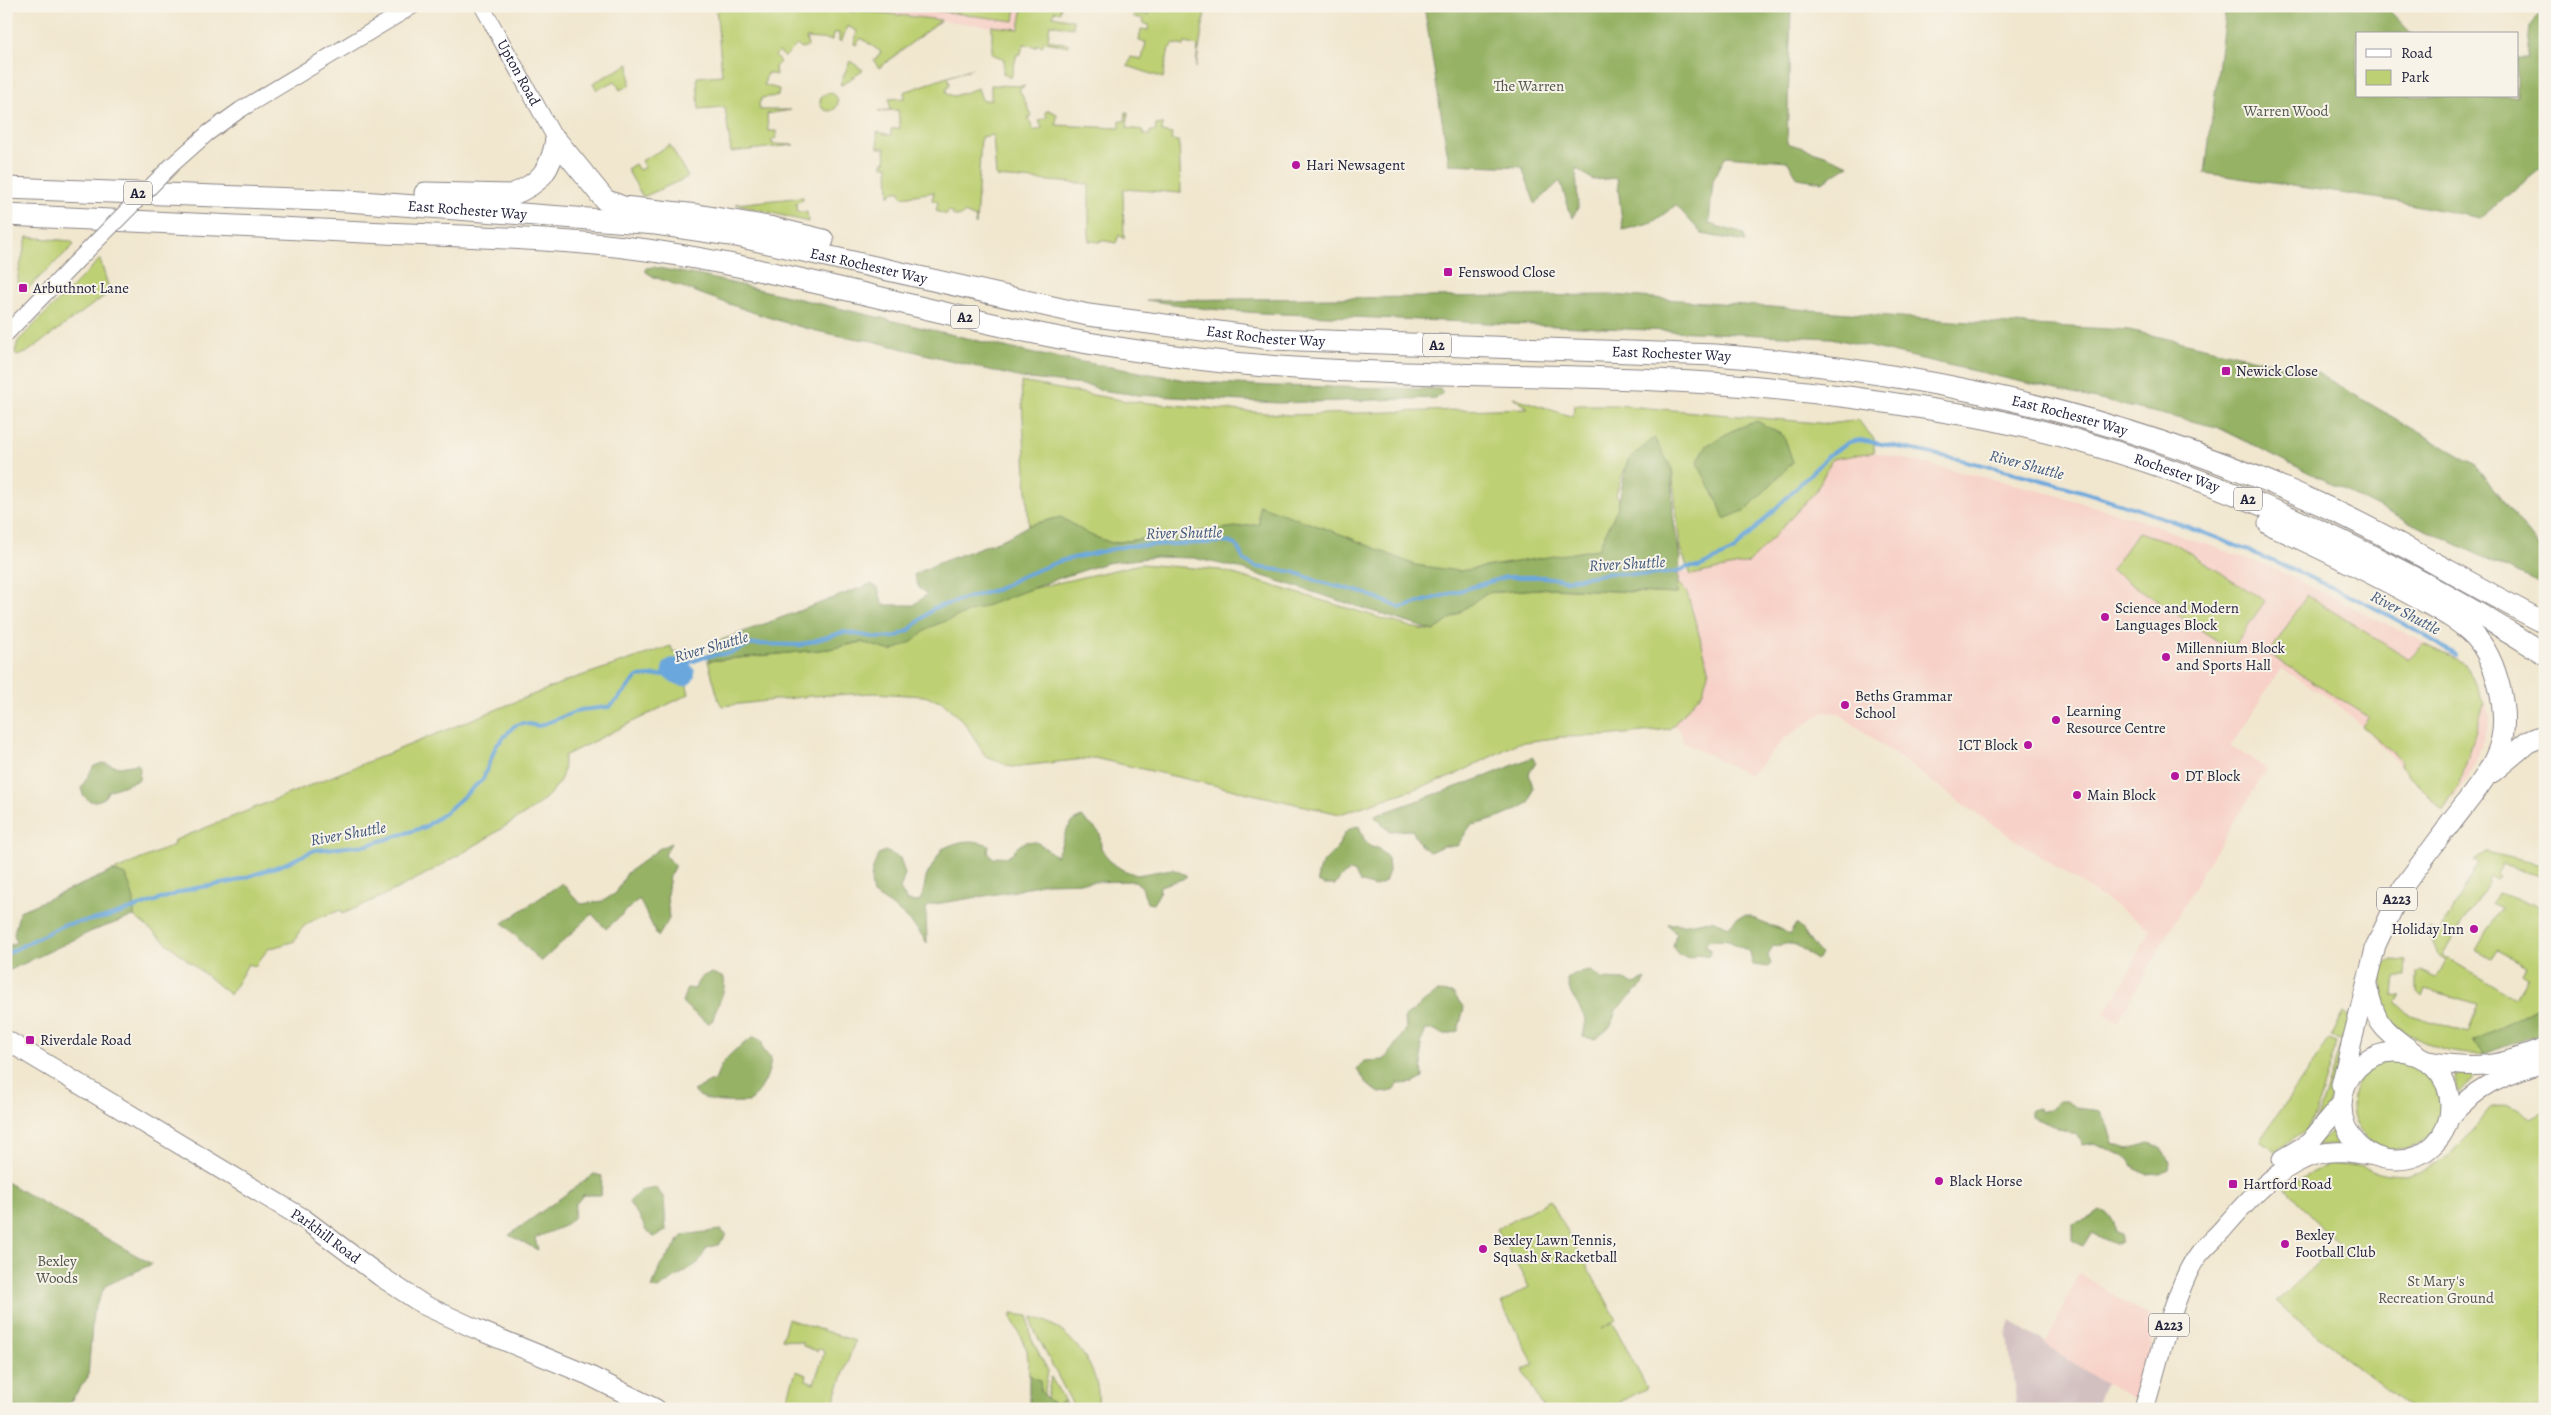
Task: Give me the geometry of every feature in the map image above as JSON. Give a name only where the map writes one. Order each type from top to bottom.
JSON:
[{"type":"highway","name":"A2","points":[[348,201],[396,192],[511,195],[536,181],[549,167],[556,140]]},
{"type":"highway","name":"A2","points":[[556,140],[605,200],[623,207],[697,214],[769,227],[828,242],[880,267]]},
{"type":"highway","name":"East Rochester Way","points":[[6,188],[348,201],[656,224],[737,236],[1088,315],[1207,332],[1272,339],[1649,352],[1771,360],[1909,378],[1986,393],[2080,416],[2175,446],[2255,476],[2386,535],[2493,597]]},
{"type":"highway","name":"East Rochester Way","points":[[6,215],[568,241],[717,262],[794,277],[1034,333],[1124,350],[1208,361],[1300,368],[1659,380],[1824,393],[1925,409]]},
{"type":"highway","name":"Rochester Way","points":[[1925,409],[1988,418],[2050,433],[2170,469],[2226,490],[2380,558],[2482,615],[2545,654]]},
{"type":"highway","points":[[1925,409],[2176,485],[2257,518],[2376,575],[2456,620],[2475,636],[2488,655],[2500,686],[2503,733],[2500,745],[2482,780]]},
{"type":"highway","name":"A2","points":[[2493,597],[2545,631]]},
{"type":"highway","points":[[2493,597],[2545,623]]},
{"type":"highway","points":[[2482,780],[2528,742],[2545,735]]},
{"type":"highway","name":"A223","points":[[2449,825],[2482,780]]},
{"type":"main road","name":"A223","points":[[2144,1409],[2177,1300],[2188,1271],[2204,1245],[2208,1228],[2237,1194],[2280,1159],[2309,1143],[2341,1103],[2341,1081],[2376,945],[2391,910],[2418,864],[2449,825]]},
{"type":"main road","name":"A223","points":[[2366,984],[2373,1014],[2382,1028],[2422,1058],[2469,1068],[2486,1066],[2521,1057],[2545,1048]]},
{"type":"main road","name":"Parkhill Road","points":[[6,1040],[298,1216],[380,1276],[424,1305],[476,1329],[588,1375],[656,1409]]},
{"type":"main road","points":[[2450,1117],[2451,1102],[2448,1086],[2440,1072],[2422,1058],[2396,1052],[2380,1055],[2366,1061],[2356,1071],[2341,1103],[2344,1122],[2350,1136],[2361,1148],[2374,1156],[2391,1160],[2408,1159],[2421,1153],[2438,1138],[2450,1117],[2480,1088],[2545,1062]]},
{"type":"main road","name":"A223","points":[[2204,1245],[2216,1236],[2262,1188],[2279,1174],[2307,1159],[2333,1151],[2374,1156]]},
{"type":"street","points":[[6,334],[172,165],[208,133],[240,110],[413,6]]},
{"type":"street","name":"Upton Road","points":[[482,6],[556,140]]},
{"type":"shaded area","points":[[821,6],[1023,6],[1019,30],[856,10],[855,12],[848,9]]},
{"type":"shaded area","name":"Beths Grammar School","points":[[1021,382],[1126,401],[1290,415],[1529,408],[1650,558],[1691,574],[1749,549],[1832,459],[1874,452],[2035,489],[2131,517],[2275,569],[2466,664],[2491,718],[2469,776],[2443,811],[2362,726],[2330,698],[2281,668],[2231,746],[2267,769],[2198,880],[2117,1023],[2104,1013],[2124,983],[2150,929],[1971,810],[1838,713],[1824,712],[1785,738],[1750,776],[1684,742],[1680,730],[1675,726],[1670,729],[1606,736],[1561,737],[1518,743],[1453,776],[1434,631],[1418,575]]},
{"type":"shaded area","points":[[2079,1273],[2158,1323],[2136,1401],[2095,1379],[2045,1344]]},
{"type":"shaded area","points":[[2010,1320],[2105,1384],[2095,1409],[2017,1409],[2007,1330]]},
{"type":"green space","points":[[769,5],[821,7],[941,20],[879,68],[874,61],[881,52],[861,38],[856,45],[854,44],[857,31],[847,26],[842,41],[839,41],[839,33],[833,33],[832,40],[806,38],[808,46],[801,49],[797,45],[785,57],[779,52],[775,56],[780,62],[775,67],[776,75],[767,73],[764,85],[779,89],[778,96],[761,98],[759,102],[760,110],[791,110],[767,114],[768,131],[776,131],[776,138],[772,140],[772,144],[794,145],[731,152],[725,107],[699,109],[697,77],[722,75],[716,6]]},
{"type":"green space","points":[[915,6],[1016,6],[1014,21],[915,8]]},
{"type":"green space","points":[[1023,6],[1061,6],[1060,12],[1054,11],[1053,16],[1073,20],[1073,28],[1050,24],[1048,40],[1069,44],[1068,46],[1044,42],[1042,46],[1037,44],[1036,47],[1024,44],[1020,55],[1017,54],[1011,78],[1003,74],[1004,59],[992,54],[992,26],[1019,29]]},
{"type":"green space","points":[[1143,6],[1206,6],[1196,68],[1198,46],[1185,43],[1184,46],[1173,44],[1172,48],[1169,48],[1163,78],[1128,66],[1131,57],[1142,59],[1146,42],[1139,41],[1141,29],[1148,30],[1149,25],[1143,23],[1144,19],[1133,17],[1134,13],[1148,15],[1149,9]]},
{"type":"green space","name":"The Warren","points":[[1424,6],[1791,6],[1787,143],[1849,165],[1822,182],[1798,178],[1787,161],[1726,156],[1713,180],[1709,224],[1744,234],[1745,242],[1702,234],[1676,205],[1653,222],[1623,230],[1617,178],[1593,180],[1576,168],[1578,208],[1572,218],[1560,181],[1535,204],[1522,167],[1449,164]]},
{"type":"green space","name":"Warren Wood","points":[[2226,6],[2385,6],[2410,32],[2356,32],[2356,98],[2518,98],[2518,58],[2527,58],[2530,26],[2543,10],[2545,15],[2545,171],[2539,170],[2480,218],[2394,201],[2205,173]]},
{"type":"green space","points":[[850,61],[863,70],[842,85],[840,84]]},
{"type":"green space","points":[[629,64],[630,85],[620,90],[615,81],[597,90],[593,83]]},
{"type":"green space","points":[[973,68],[948,77],[950,84],[946,90],[947,94],[954,96],[978,88],[982,100],[991,100],[991,85],[1025,86],[1019,89],[1032,116],[1028,118],[1034,131],[1042,128],[1039,121],[1047,117],[1045,112],[1049,110],[1057,114],[1056,125],[1120,128],[1120,121],[1125,121],[1126,112],[1128,112],[1127,128],[1143,130],[1143,135],[1150,135],[1150,131],[1155,131],[1156,125],[1163,124],[1162,132],[1172,134],[1171,140],[1179,141],[1181,193],[1123,189],[1124,239],[1119,235],[1116,243],[1100,240],[1100,242],[1089,241],[1089,184],[996,177],[993,135],[981,137],[976,225],[976,218],[964,213],[959,217],[952,215],[953,212],[948,211],[947,215],[936,211],[938,202],[932,200],[934,192],[902,197],[900,191],[894,191],[889,196],[888,166],[883,166],[883,162],[886,162],[885,148],[878,148],[877,132],[891,135],[891,129],[900,128],[898,110],[878,111],[890,110],[889,99],[905,98],[904,92]]},
{"type":"green space","points":[[829,93],[835,96],[838,102],[835,108],[829,111],[823,108],[820,102],[823,96]]},
{"type":"green space","points":[[670,145],[688,177],[643,197],[627,169],[635,164],[639,170],[645,167],[641,161]]},
{"type":"green space","points":[[803,197],[803,200],[796,203],[797,212],[807,212],[808,222],[736,204]]},
{"type":"green space","points":[[27,237],[71,241],[74,245],[26,290],[18,288],[18,275]]},
{"type":"green space","points":[[100,259],[110,292],[26,353],[17,356],[15,352],[18,341]]},
{"type":"green space","points":[[653,267],[706,277],[1030,353],[1197,382],[1274,386],[1440,389],[1443,394],[1436,398],[1279,403],[1138,395],[1099,390],[1092,386],[1022,378],[868,340],[841,336],[786,323],[654,277],[646,272],[646,268]]},
{"type":"green space","points":[[1614,295],[1953,321],[2129,330],[2317,373],[2475,465],[2545,554],[2545,586],[2396,516],[2217,427],[1831,338],[1260,313],[1208,309],[1146,300]]},
{"type":"green space","points":[[1021,382],[1126,401],[1290,415],[1528,408],[1513,397],[1573,417],[1574,405],[1616,405],[1829,424],[1858,420],[1874,439],[1874,452],[1832,459],[1816,491],[1749,563],[1691,575],[1680,549],[1672,469],[1628,460],[1616,494],[1650,558],[1418,575],[1215,529],[1112,543],[1031,567]]},
{"type":"green space","points":[[1757,421],[1784,436],[1793,462],[1746,510],[1724,519],[1718,502],[1697,463],[1706,446],[1731,431]]},
{"type":"green space","points":[[1654,438],[1672,469],[1673,516],[1680,557],[1677,594],[1551,588],[1486,593],[1434,631],[1238,568],[1194,558],[1156,557],[1106,563],[1057,579],[930,627],[912,642],[891,651],[861,642],[829,649],[708,661],[711,644],[871,584],[878,588],[883,605],[914,605],[927,594],[919,588],[914,575],[936,564],[1006,538],[1029,525],[1061,517],[1090,535],[1112,543],[1259,524],[1259,505],[1343,535],[1415,565],[1459,571],[1598,549],[1617,509],[1628,460]]},
{"type":"green space","points":[[2138,532],[2176,544],[2265,601],[2231,650],[2111,570]]},
{"type":"green space","points":[[1141,564],[1220,570],[1414,628],[1434,631],[1485,593],[1551,588],[1677,594],[1678,583],[1687,593],[1709,669],[1703,691],[1670,729],[1606,736],[1561,737],[1518,743],[1453,776],[1340,814],[1094,758],[1012,767],[986,757],[964,722],[941,701],[924,696],[874,693],[811,696],[722,706],[708,661],[829,649],[905,633],[977,601]]},
{"type":"green space","points":[[2307,595],[2408,659],[2424,644],[2466,664],[2484,704],[2460,783],[2443,811],[2400,765],[2401,760],[2362,726],[2369,717],[2269,654]]},
{"type":"green space","points":[[671,646],[673,652],[678,651],[689,694],[564,756],[562,776],[549,795],[528,812],[467,850],[406,885],[364,905],[342,914],[341,910],[320,917],[302,928],[295,941],[268,949],[255,966],[248,964],[230,995],[134,916],[92,931],[20,911],[174,845],[173,841],[569,680]]},
{"type":"green space","points":[[1533,757],[1536,763],[1529,773],[1533,788],[1530,802],[1502,816],[1471,825],[1457,846],[1443,846],[1430,852],[1421,846],[1412,830],[1390,831],[1374,816],[1487,776]]},
{"type":"green space","points":[[103,763],[119,767],[138,764],[140,768],[139,780],[108,791],[101,800],[89,801],[83,795],[81,788],[94,766]]},
{"type":"green space","points":[[1082,817],[1100,833],[1101,848],[1110,862],[1123,870],[1137,875],[1172,869],[1186,875],[1186,878],[1160,886],[1159,894],[1153,904],[1147,903],[1142,887],[1135,881],[1043,883],[1015,891],[929,905],[926,909],[927,943],[903,915],[873,894],[871,878],[873,869],[879,854],[885,851],[900,858],[905,874],[900,889],[907,901],[919,902],[923,894],[926,877],[942,849],[960,842],[971,841],[989,845],[988,852],[993,859],[998,856],[1008,857],[1020,845],[1030,841],[1039,844],[1056,856],[1068,828]]},
{"type":"green space","points":[[1359,826],[1364,839],[1371,847],[1378,848],[1388,858],[1389,871],[1385,882],[1374,887],[1360,882],[1355,873],[1350,871],[1341,877],[1335,885],[1324,885],[1318,882],[1322,864],[1336,849],[1347,831]]},
{"type":"green space","points":[[671,843],[665,855],[675,865],[670,875],[667,895],[669,919],[658,937],[639,899],[606,929],[592,914],[541,962],[503,923],[562,883],[581,904],[603,901],[616,893],[627,873],[660,848]]},
{"type":"green space","points":[[2487,852],[2545,866],[2545,876],[2501,865],[2496,874],[2498,876],[2496,880],[2489,876],[2487,880],[2489,882],[2442,955],[2515,998],[2528,977],[2522,973],[2526,966],[2497,950],[2491,959],[2476,950],[2501,908],[2492,903],[2498,893],[2540,906],[2539,913],[2545,915],[2545,1003],[2474,1041],[2484,1054],[2470,1054],[2432,1046],[2386,1020],[2381,985],[2385,964],[2393,960],[2406,961],[2405,976],[2395,976],[2393,995],[2402,996],[2396,1003],[2408,1014],[2468,1033],[2478,1004],[2425,989],[2422,997],[2417,992],[2417,973],[2423,971],[2437,977],[2446,960],[2439,956],[2428,932],[2429,928],[2439,933],[2479,864],[2474,861]]},
{"type":"green space","points":[[113,871],[126,875],[134,899],[134,916],[92,931],[6,972],[6,948],[16,942],[14,933],[20,911]]},
{"type":"green space","points":[[1745,915],[1779,928],[1789,935],[1796,924],[1821,955],[1816,960],[1794,944],[1773,945],[1768,956],[1771,964],[1768,967],[1753,965],[1750,952],[1725,939],[1707,941],[1706,945],[1710,950],[1709,956],[1699,954],[1690,958],[1678,955],[1673,946],[1676,934],[1668,924],[1708,921],[1717,922],[1728,927],[1737,918]]},
{"type":"green space","points":[[1591,971],[1601,979],[1624,980],[1634,984],[1646,979],[1643,985],[1616,1010],[1611,1026],[1596,1039],[1583,1037],[1586,1020],[1570,991],[1567,979],[1574,974]]},
{"type":"green space","points":[[712,973],[724,978],[724,989],[713,1020],[709,1023],[682,1002],[687,988],[695,989],[701,978]]},
{"type":"green space","points":[[1437,992],[1453,993],[1464,1008],[1458,1031],[1443,1035],[1435,1030],[1426,1030],[1421,1042],[1423,1078],[1414,1083],[1398,1084],[1393,1091],[1380,1093],[1369,1086],[1357,1070],[1364,1061],[1384,1060],[1406,1030],[1405,1017]]},
{"type":"green space","points":[[2545,1003],[2545,1032],[2484,1054],[2473,1041]]},
{"type":"green space","points":[[2344,1013],[2353,1019],[2346,1042],[2331,1037]]},
{"type":"green space","points":[[754,1037],[762,1041],[763,1051],[771,1057],[765,1082],[750,1102],[712,1101],[693,1091],[716,1079],[725,1060]]},
{"type":"green space","points":[[2329,1040],[2337,1043],[2315,1114],[2306,1131],[2275,1151],[2261,1142],[2261,1139]]},
{"type":"green space","points":[[2341,1044],[2345,1046],[2329,1107],[2322,1122],[2310,1132],[2323,1101]]},
{"type":"green space","points":[[2397,1060],[2414,1063],[2429,1073],[2439,1088],[2442,1105],[2439,1122],[2429,1137],[2414,1147],[2397,1150],[2380,1147],[2365,1137],[2355,1122],[2352,1105],[2355,1088],[2365,1073],[2380,1063]]},
{"type":"green space","points":[[2463,1073],[2473,1074],[2474,1080],[2459,1092],[2454,1076]]},
{"type":"green space","points":[[2059,1101],[2067,1101],[2078,1108],[2100,1111],[2108,1127],[2113,1144],[2128,1149],[2149,1143],[2160,1147],[2169,1161],[2168,1169],[2160,1173],[2145,1174],[2133,1166],[2129,1159],[2095,1143],[2082,1145],[2077,1135],[2031,1117],[2031,1110],[2038,1108],[2043,1111],[2049,1110]]},
{"type":"green space","name":"St Mary's Recreation Ground","points":[[2507,1104],[2520,1109],[2530,1119],[2545,1111],[2545,1409],[2411,1409],[2275,1302],[2338,1244],[2284,1187],[2329,1164],[2358,1166],[2387,1174],[2406,1175],[2427,1169],[2452,1153],[2491,1108]]},
{"type":"green space","points":[[2343,1131],[2347,1138],[2345,1145],[2315,1146],[2330,1132]]},
{"type":"green space","points":[[594,1174],[602,1176],[601,1195],[583,1195],[575,1205],[574,1217],[564,1226],[535,1238],[538,1250],[509,1235]]},
{"type":"green space","name":"Bexley Woods","points":[[6,1182],[152,1264],[105,1286],[93,1312],[88,1377],[65,1409],[6,1409]]},
{"type":"green space","points":[[656,1188],[664,1198],[666,1231],[654,1237],[645,1230],[629,1202],[640,1191]]},
{"type":"green space","points":[[1550,1200],[1617,1320],[1601,1329],[1613,1323],[1647,1388],[1607,1409],[1544,1409],[1523,1370],[1534,1364],[1501,1303],[1529,1287],[1497,1229]]},
{"type":"green space","points":[[2100,1211],[2110,1216],[2113,1220],[2115,1231],[2121,1235],[2121,1243],[2115,1244],[2091,1233],[2083,1246],[2072,1240],[2072,1224],[2090,1218]]},
{"type":"green space","points":[[720,1230],[727,1235],[718,1245],[707,1248],[698,1263],[658,1289],[652,1288],[659,1268],[683,1235]]},
{"type":"green space","points":[[1012,1314],[1028,1316],[1031,1338],[1048,1371],[1044,1395],[1041,1392],[1040,1381],[1029,1375],[1027,1350],[1012,1319]]},
{"type":"green space","points":[[1032,1317],[1045,1321],[1058,1329],[1081,1351],[1090,1365],[1096,1380],[1097,1409],[1075,1409],[1033,1328]]},
{"type":"green space","points":[[788,1319],[855,1341],[831,1409],[805,1409],[806,1405],[800,1403],[799,1406],[786,1402],[796,1371],[807,1375],[806,1380],[814,1383],[824,1354],[823,1350],[818,1349],[817,1351],[803,1346],[803,1343],[782,1339]]},
{"type":"green space","points":[[1029,1375],[1040,1381],[1041,1392],[1051,1402],[1056,1405],[1064,1400],[1069,1409],[1029,1409]]},
{"type":"green space","points":[[1051,1377],[1064,1400],[1056,1405],[1047,1398]]},
{"type":"waterway","name":"River Shuttle","points":[[6,954],[63,925],[108,917],[190,889],[232,882],[282,865],[315,850],[368,845],[425,827],[446,812],[483,779],[496,746],[514,726],[522,723],[539,726],[580,710],[609,707],[637,677],[663,675],[679,666],[708,656],[730,653],[753,644],[800,645],[844,632],[879,638],[895,637],[908,631],[934,608],[998,589],[1020,577],[1060,561],[1126,546],[1228,542],[1236,545],[1244,560],[1256,567],[1294,572],[1320,582],[1364,593],[1401,608],[1506,577],[1544,577],[1566,580],[1610,573],[1649,575],[1677,572],[1687,567],[1699,567],[1733,551],[1829,455],[1849,442],[1860,440],[2029,476],[2137,509],[2190,528],[2298,572],[2359,600],[2418,631],[2455,655]]},
{"type":"waterway","points":[[674,670],[683,674]]},
{"type":"place","name":"Hari Newsagent","points":[[1296,165]]},
{"type":"place","name":"Fenswood Close","points":[[1448,272]]},
{"type":"place","name":"Arbuthnot Lane","points":[[23,288]]},
{"type":"place","name":"Newick Close","points":[[2226,371]]},
{"type":"place","name":"Science and Modern Languages Block","points":[[2105,617]]},
{"type":"place","name":"Millennium Block and Sports Hall","points":[[2166,657]]},
{"type":"place","name":"Beths Grammar School","points":[[1845,705]]},
{"type":"place","name":"Learning Resource Centre","points":[[2056,720]]},
{"type":"place","name":"ICT Block","points":[[2028,745]]},
{"type":"place","name":"DT Block","points":[[2175,776]]},
{"type":"place","name":"Main Block","points":[[2077,795]]},
{"type":"place","name":"Holiday Inn","points":[[2474,929]]},
{"type":"place","name":"Riverdale Road","points":[[30,1040]]},
{"type":"place","name":"Black Horse","points":[[1939,1181]]},
{"type":"place","name":"Hartford Road","points":[[2233,1184]]},
{"type":"place","name":"Bexley Football Club","points":[[2285,1244]]},
{"type":"place","name":"Bexley Lawn Tennis, Squash & Racketball","points":[[1483,1249]]}]
